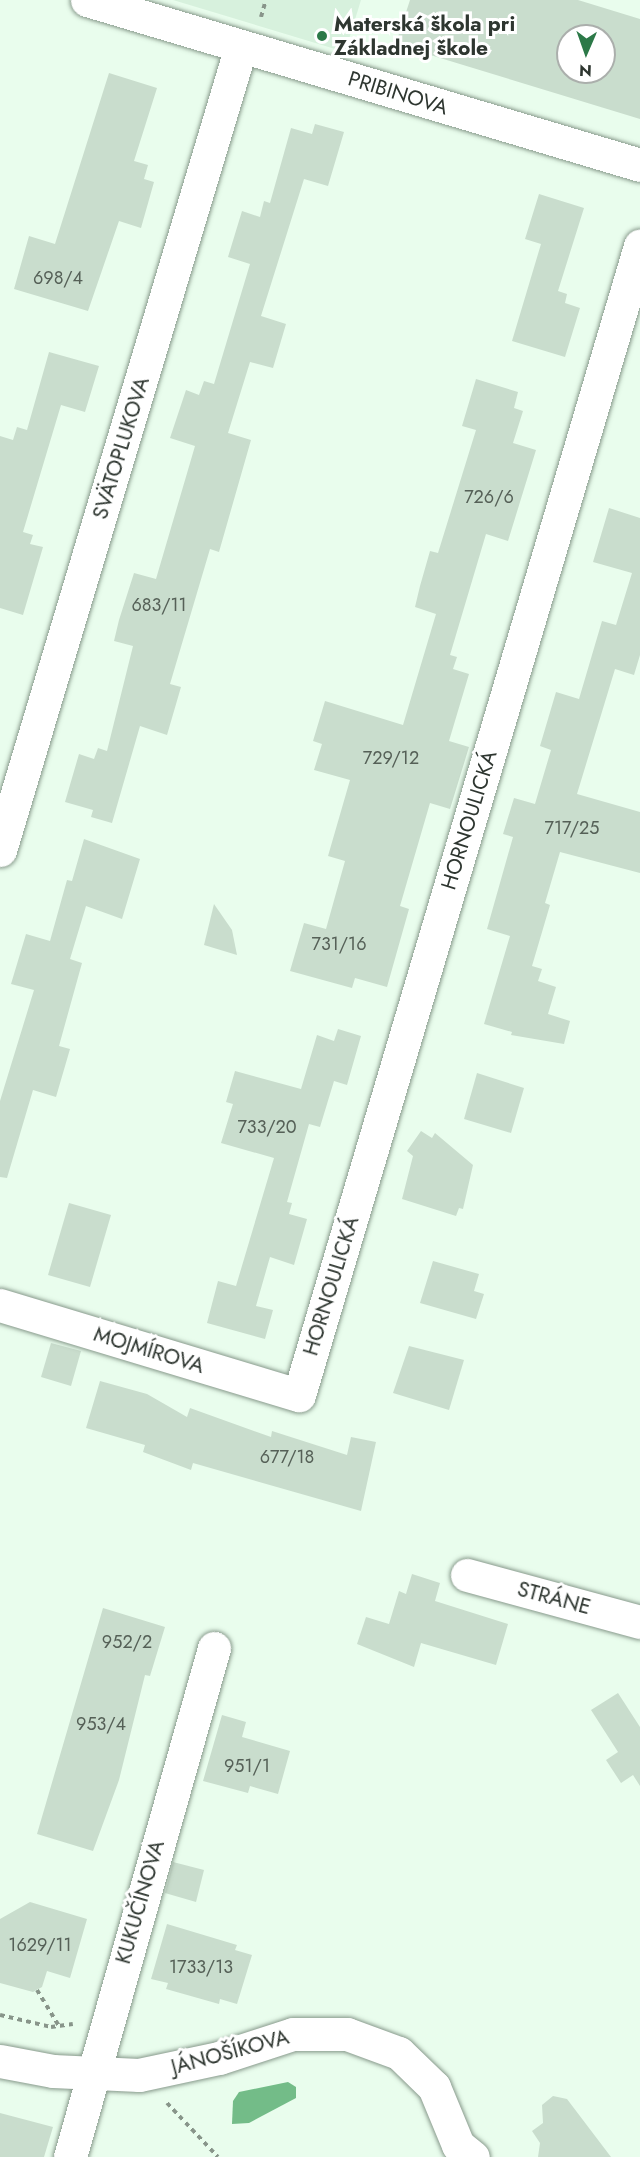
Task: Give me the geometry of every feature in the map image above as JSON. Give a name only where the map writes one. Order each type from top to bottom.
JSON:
[{"type":"street","name":"PRIBINOVA","points":[[87,0],[640,165]]},
{"type":"street","name":"SVÄTOPLUKOVA","points":[[0,850],[241,46]]},
{"type":"street","name":"HORNOULICKÁ","points":[[299,1395],[640,246]]},
{"type":"street","name":"MOJMÍROVA","points":[[0,1305],[299,1395]]},
{"type":"street","name":"STRÁNE","points":[[467,1575],[640,1622]]},
{"type":"street","name":"KUKUČÍNOVA","points":[[70,2157],[94,2075],[103,2029],[214,1647]]},
{"type":"street","name":"JÁNOŠÍKOVA","points":[[0,2061],[94,2075],[139,2075],[219,2058],[293,2034],[347,2034],[399,2053],[434,2087],[458,2145],[473,2157]]},
{"type":"path","points":[[37,1990],[59,2026]]},
{"type":"path","points":[[0,2015],[59,2026],[79,2024],[103,2029]]},
{"type":"path","points":[[139,2075],[218,2157]]},
{"type":"shaded area","name":"Materská škola pri Základnej škole","points":[[173,0],[361,0],[345,52]]},
{"type":"shaded area","points":[[288,2082],[296,2087],[296,2098],[249,2123],[232,2124],[233,2101],[239,2092]]},
{"type":"building","points":[[410,0],[578,0],[640,19],[640,119],[427,54],[425,59],[394,49]]},
{"type":"building","points":[[109,73],[157,88],[134,161],[148,165],[144,179],[154,182],[141,228],[119,221],[88,311],[14,289],[29,236],[55,244]]},
{"type":"building","points":[[315,124],[344,132],[328,186],[304,179],[261,316],[286,324],[273,368],[250,362],[228,433],[251,440],[219,552],[210,549],[170,684],[181,687],[167,735],[140,726],[112,823],[91,817],[93,810],[65,802],[79,754],[94,759],[98,748],[107,751],[133,646],[114,641],[119,620],[134,573],[156,579],[195,446],[170,438],[186,390],[199,395],[204,381],[214,384],[250,264],[228,257],[242,211],[260,217],[264,201],[270,203],[291,128],[312,134]]},
{"type":"building","points":[[539,194],[584,208],[558,291],[567,294],[565,303],[580,308],[565,357],[512,341],[541,244],[525,239]]},
{"type":"building","points":[[49,352],[99,366],[85,412],[61,405],[23,532],[33,535],[30,544],[43,547],[23,615],[0,608],[0,436],[13,440],[17,427],[27,430]]},
{"type":"building","points":[[476,379],[518,392],[514,408],[523,411],[513,443],[536,450],[508,541],[486,534],[450,655],[457,657],[453,669],[469,674],[449,741],[469,747],[450,809],[430,803],[400,906],[409,909],[387,987],[355,978],[352,988],[290,971],[304,923],[326,929],[345,861],[328,856],[350,780],[314,770],[322,744],[313,741],[325,701],[403,725],[436,614],[415,607],[430,551],[438,553],[476,430],[462,426]]},
{"type":"building","points":[[609,508],[640,518],[640,655],[634,675],[615,669],[577,794],[640,812],[640,873],[560,852],[545,903],[550,905],[532,966],[542,969],[538,981],[556,987],[548,1014],[570,1021],[564,1044],[511,1035],[512,1032],[484,1024],[510,936],[487,929],[513,837],[503,834],[514,798],[535,804],[551,750],[540,746],[556,692],[579,699],[602,621],[616,625],[632,573],[593,562]]},
{"type":"building","points":[[84,839],[140,859],[122,919],[86,906],[70,959],[82,963],[59,1046],[70,1049],[56,1097],[33,1090],[7,1178],[0,1177],[0,1101],[34,990],[11,984],[26,934],[50,941],[67,880],[72,881]]},
{"type":"building","points":[[214,904],[232,930],[237,955],[204,945]]},
{"type":"building","points":[[338,1029],[361,1036],[347,1085],[334,1081],[320,1127],[309,1124],[287,1202],[292,1203],[289,1214],[307,1219],[294,1265],[270,1257],[256,1306],[273,1310],[265,1339],[207,1323],[218,1281],[236,1286],[274,1158],[221,1143],[233,1104],[226,1102],[235,1071],[301,1089],[317,1035],[334,1041]]},
{"type":"building","points":[[477,1073],[524,1088],[511,1133],[464,1119]]},
{"type":"building","points":[[421,1131],[432,1138],[435,1133],[473,1165],[463,1209],[459,1208],[456,1216],[402,1199],[413,1156],[407,1151]]},
{"type":"building","points":[[69,1203],[111,1215],[90,1287],[48,1275]]},
{"type":"building","points":[[433,1261],[479,1274],[474,1291],[484,1294],[476,1319],[420,1303]]},
{"type":"building","points":[[51,1343],[81,1351],[71,1386],[41,1377]]},
{"type":"building","points":[[409,1346],[464,1360],[449,1410],[393,1393]]},
{"type":"building","points":[[100,1381],[147,1394],[187,1417],[190,1408],[271,1437],[272,1431],[347,1455],[351,1437],[376,1442],[361,1511],[193,1463],[191,1470],[143,1452],[145,1445],[86,1428]]},
{"type":"building","points":[[412,1574],[440,1583],[435,1601],[508,1624],[496,1665],[421,1643],[414,1667],[357,1644],[366,1617],[389,1624],[399,1591],[406,1594]]},
{"type":"building","points":[[103,1608],[165,1627],[150,1676],[145,1675],[119,1780],[93,1851],[37,1834]]},
{"type":"building","points":[[618,1693],[640,1727],[640,1786],[633,1775],[621,1783],[606,1760],[618,1752],[591,1710]]},
{"type":"building","points":[[222,1715],[246,1722],[242,1737],[290,1751],[278,1794],[250,1786],[248,1793],[203,1781]]},
{"type":"building","points":[[173,1862],[204,1870],[196,1902],[165,1893]]},
{"type":"building","points":[[30,1902],[87,1919],[70,1978],[47,1971],[42,1987],[33,1992],[0,1983],[0,1919]]},
{"type":"building","points":[[167,1924],[237,1945],[235,1950],[252,1955],[237,2004],[220,1999],[219,2004],[166,1989],[168,1983],[151,1979]]},
{"type":"building","points":[[553,2096],[567,2099],[611,2157],[538,2157],[540,2143],[532,2131],[543,2123],[542,2105]]},
{"type":"building","points":[[0,2113],[53,2127],[44,2157],[0,2157]]},
{"type":"place","name":"Materská škola pri Základnej škole","points":[[322,36]]}]
